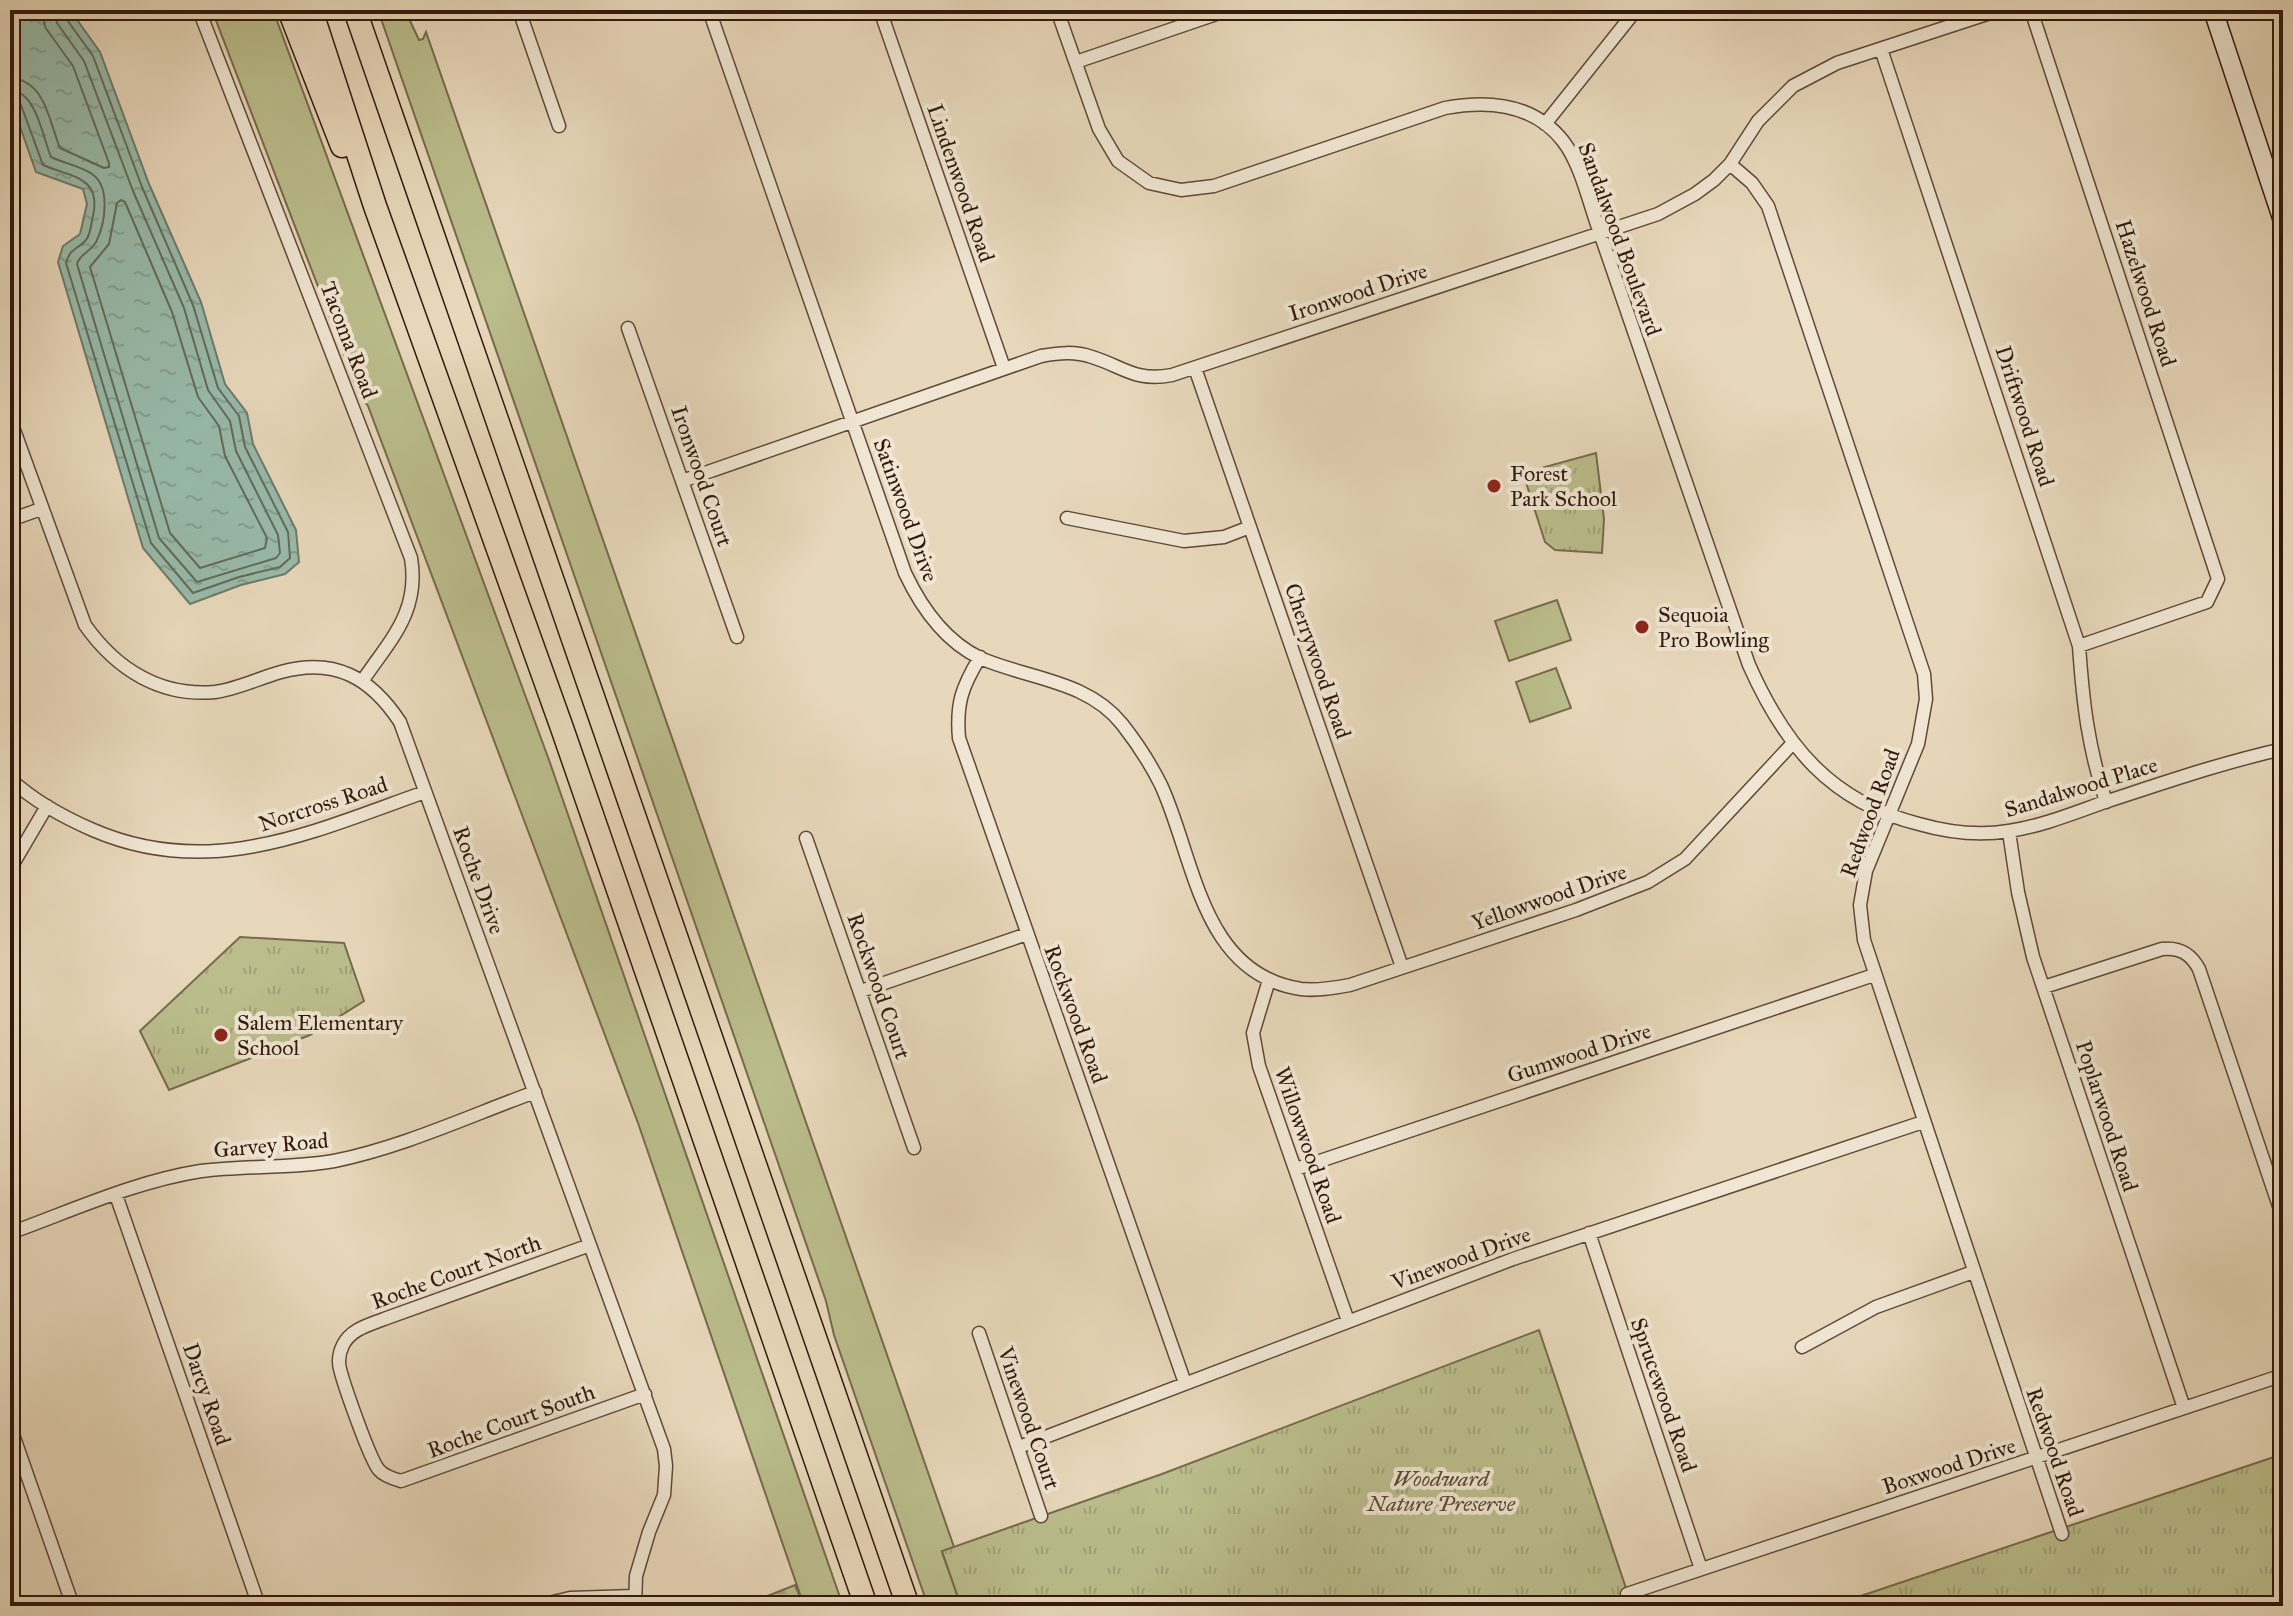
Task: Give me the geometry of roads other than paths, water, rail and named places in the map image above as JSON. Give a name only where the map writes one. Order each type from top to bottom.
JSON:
[{"type":"highway","points":[[289,10],[336,134],[401,279]]},
{"type":"highway","points":[[311,10],[401,279],[562,728],[866,1606]]},
{"type":"highway","points":[[355,10],[908,1606]]},
{"type":"main road","points":[[2213,10],[2283,221]]},
{"type":"street","name":"Tacoma Road","points":[[199,10],[411,558],[413,587],[406,613],[386,649],[363,680]]},
{"type":"street","points":[[519,10],[559,126]]},
{"type":"street","name":"Satinwood Drive","points":[[709,10],[905,573],[918,600],[953,640],[980,657],[1077,690],[1099,703],[1118,720],[1141,749],[1161,787],[1204,907],[1222,938],[1243,962],[1269,980]]},
{"type":"street","name":"Lindenwood Road","points":[[880,10],[1004,368]]},
{"type":"street","name":"Sandalwood Boulevard","points":[[1057,10],[1099,129],[1118,161],[1149,183],[1181,190],[1214,186],[1445,108],[1473,103],[1524,111],[1545,124],[1564,142],[1600,233],[1749,665],[1766,704],[1792,744],[1818,772],[1844,793],[1888,816]]},
{"type":"street","points":[[1076,62],[1228,10]]},
{"type":"street","points":[[1545,124],[1636,10]]},
{"type":"street","name":"Ironwood Drive","points":[[682,481],[1041,356],[1067,352],[1093,357],[1133,375],[1160,377],[1195,368],[1658,214],[1714,180],[1730,164],[1758,121],[1793,86],[1837,63],[1999,10]]},
{"type":"street","name":"Hazelwood Road","points":[[2031,10],[2218,579],[2207,602],[2079,646]]},
{"type":"street","name":"Driftwood Road","points":[[1881,49],[2079,646],[2083,702],[2092,759],[2106,802]]},
{"type":"street","name":"Redwood Road","points":[[1730,164],[1752,183],[1768,206],[1924,674],[1925,708],[1918,744],[1866,871],[1860,905],[1864,940],[2062,1534]]},
{"type":"street","name":"Ironwood Court","points":[[628,328],[737,637]]},
{"type":"street","name":"Cherrywood Road","points":[[1195,368],[1402,967]]},
{"type":"street","name":"Roche Drive","points":[[10,419],[85,625],[111,657],[143,679],[166,688],[192,692],[217,692],[300,667],[344,671],[363,680],[385,698],[400,722],[664,1449],[664,1495],[636,1576],[635,1601]]},
{"type":"street","points":[[10,520],[41,509]]},
{"type":"street","points":[[1067,518],[1184,541],[1224,537],[1250,527]]},
{"type":"street","name":"Rockwood Road","points":[[980,657],[966,680],[957,708],[959,738],[1185,1383]]},
{"type":"street","name":"Yellowwood Drive","points":[[1269,980],[1302,989],[1350,985],[1590,905],[1648,882],[1694,850],[1792,744]]},
{"type":"street","name":"Sandalwood Place","points":[[1888,816],[1940,830],[2009,832],[2237,759],[2283,749]]},
{"type":"street","name":"Norcross Road","points":[[10,779],[66,818],[115,839],[179,852],[229,851],[296,838],[425,792]]},
{"type":"street","points":[[13,864],[47,806]]},
{"type":"street","name":"Poplarwood Road","points":[[2009,832],[2033,957],[2184,1408]]},
{"type":"street","name":"Rockwood Court","points":[[806,838],[914,1148]]},
{"type":"street","points":[[861,991],[1027,934]]},
{"type":"street","points":[[2044,987],[2162,949],[2173,948],[2193,958],[2283,1218]]},
{"type":"street","name":"Gumwood Drive","points":[[1296,1169],[1874,975]]},
{"type":"street","name":"Willowwood Road","points":[[1269,980],[1253,1033],[1259,1066],[1348,1321]]},
{"type":"street","name":"Garvey Road","points":[[10,1233],[116,1195],[198,1172],[239,1167],[295,1166],[359,1155],[535,1092]]},
{"type":"street","name":"Vinewood Drive","points":[[1019,1447],[1513,1259],[1923,1122]]},
{"type":"street","name":"Darcy Road","points":[[116,1195],[259,1606]]},
{"type":"street","name":"Sprucewood Road","points":[[1589,1233],[1701,1569]]},
{"type":"street","name":"Roche Court North","points":[[390,1478],[379,1470],[340,1369],[338,1357],[348,1336],[358,1329],[590,1245]]},
{"type":"street","points":[[1802,1347],[1876,1307],[1916,1290],[1973,1272]]},
{"type":"street","name":"Vinewood Court","points":[[979,1333],[1041,1516]]},
{"type":"street","name":"Boxwood Drive","points":[[1627,1594],[2283,1375]]},
{"type":"street","name":"Roche Court South","points":[[390,1478],[401,1481],[413,1479],[645,1394]]},
{"type":"street","points":[[10,1426],[73,1606]]},
{"type":"street","points":[[536,1606],[570,1598],[635,1601]]},
{"type":"water","points":[[10,10],[70,10],[100,52],[149,184],[201,302],[225,384],[247,413],[253,444],[296,530],[299,562],[285,574],[241,585],[190,604],[143,548],[58,262],[63,246],[80,234],[87,204],[83,189],[36,172],[10,98]]},
{"type":"place","name":"Forest Park School","points":[[1494,486]]},
{"type":"place","name":"Sequoia Pro Bowling","points":[[1642,627]]},
{"type":"place","name":"Salem Elementary School","points":[[221,1035]]},
{"type":"park label","name":"Woodward Nature Preserve","points":[[1441,1490]]}]
